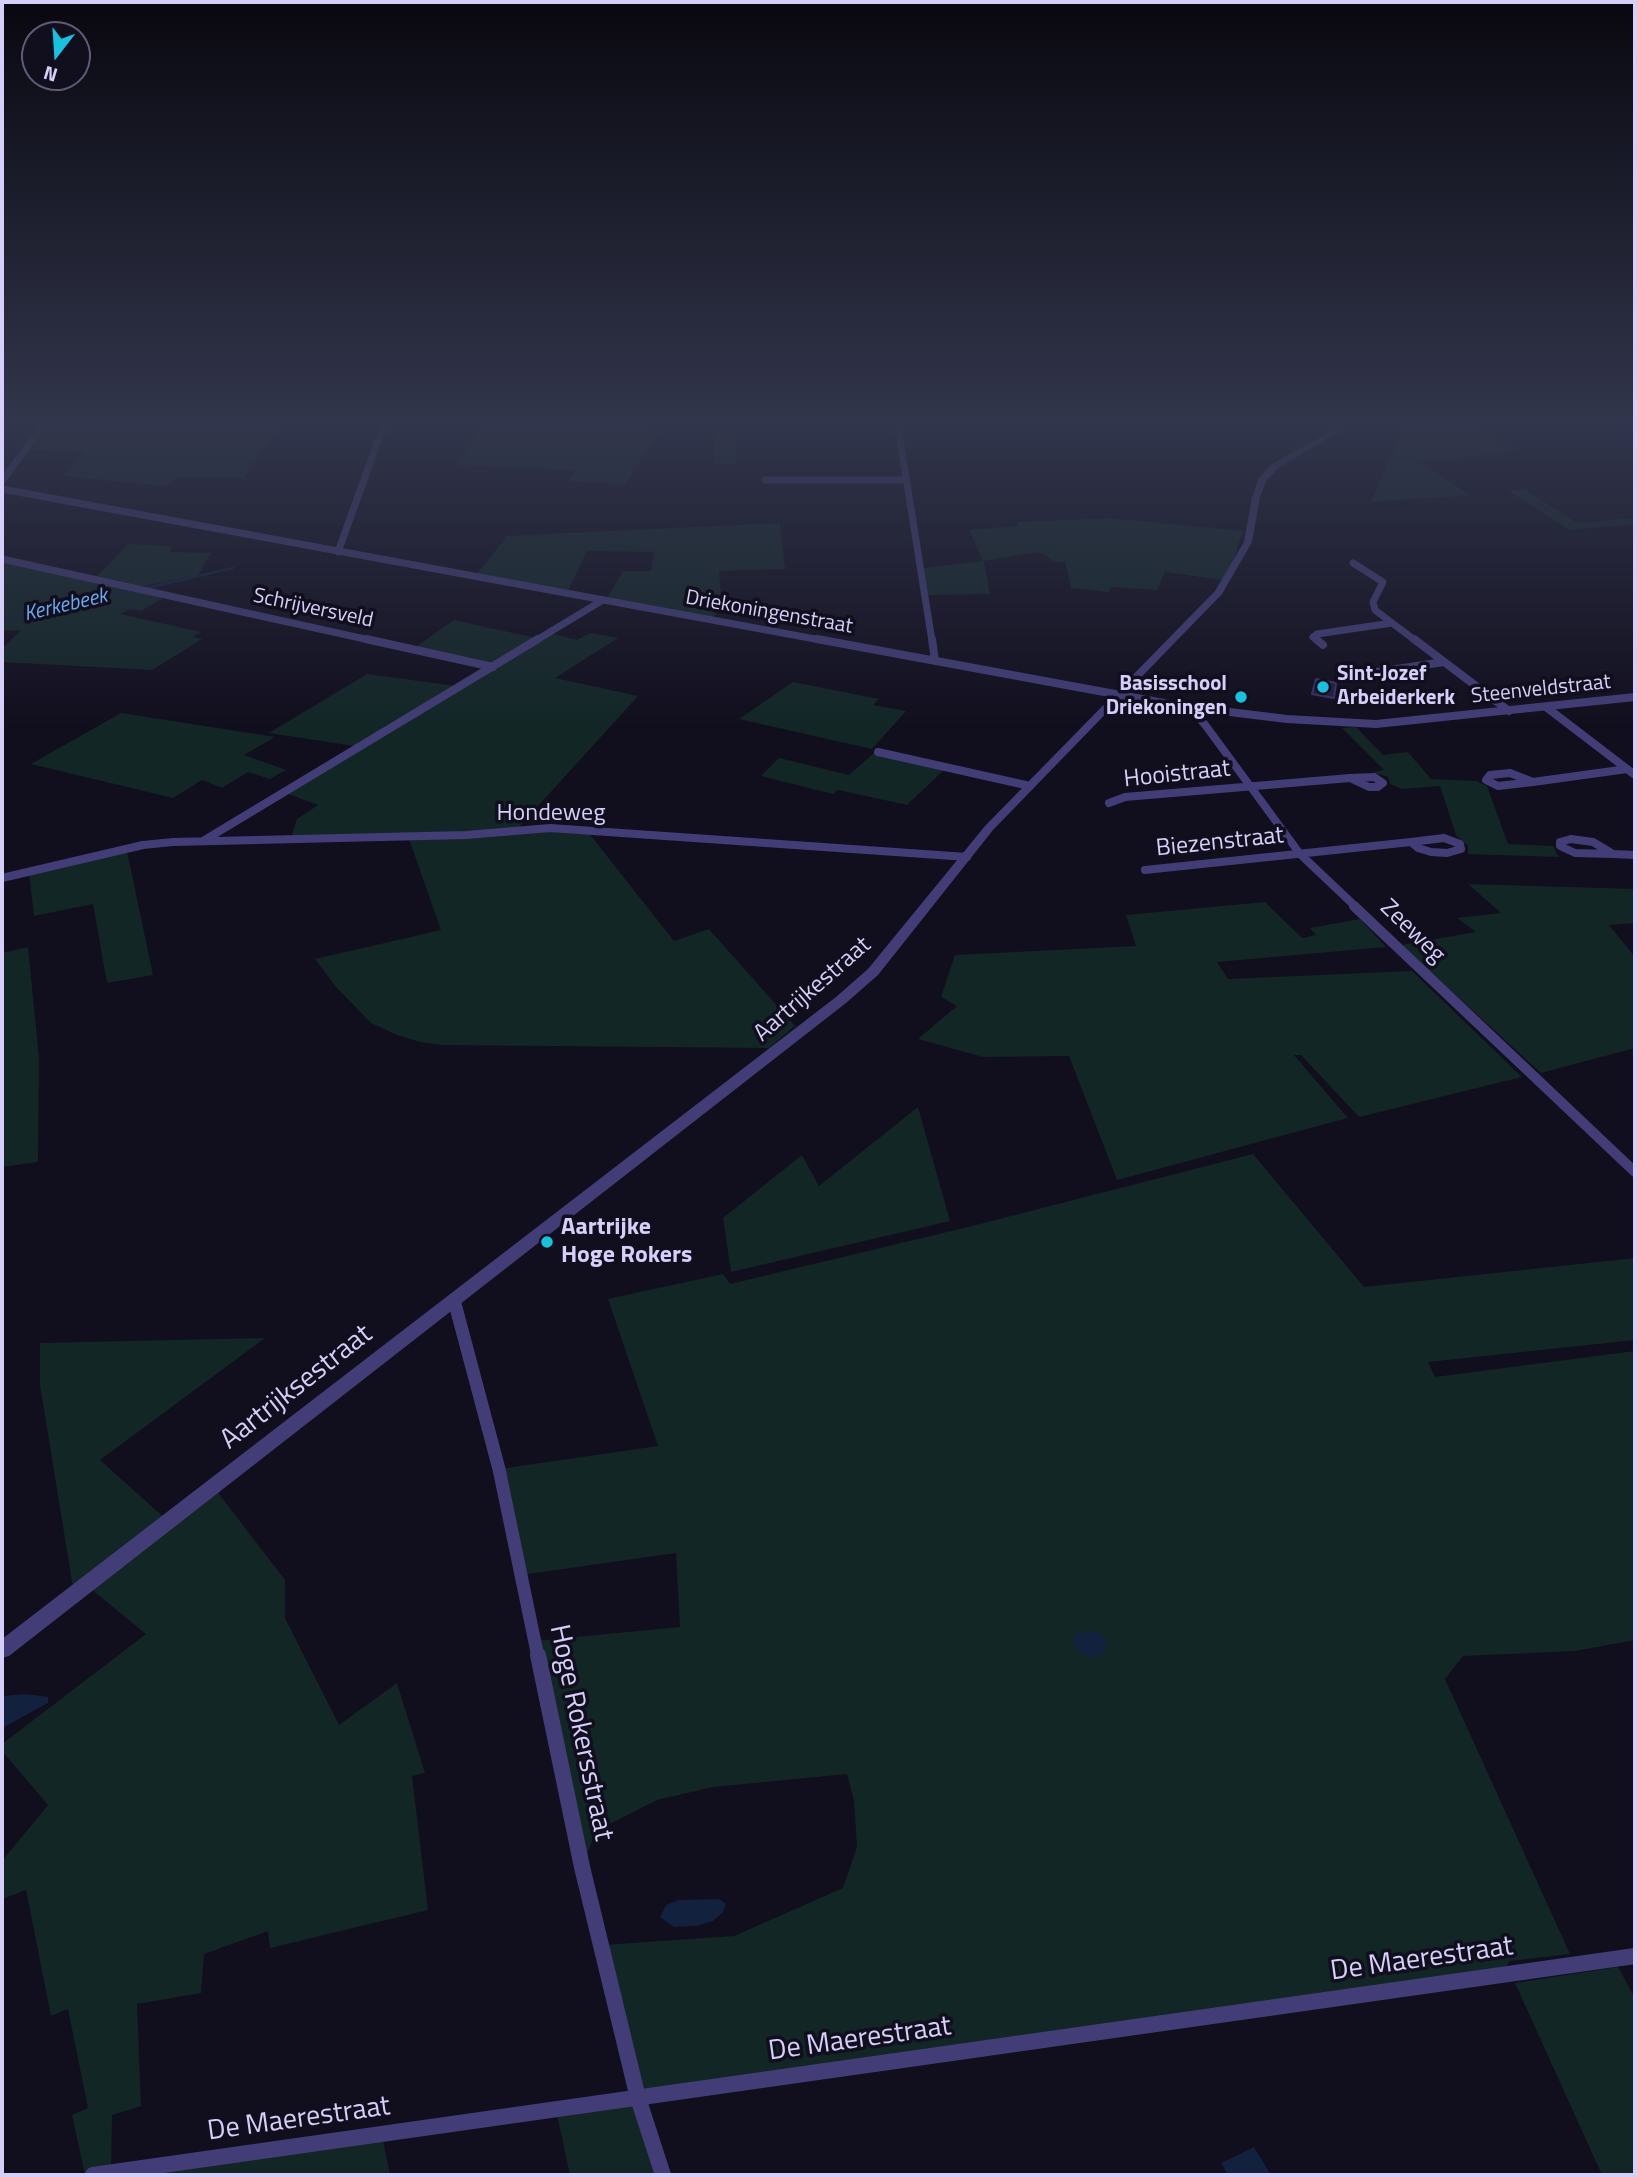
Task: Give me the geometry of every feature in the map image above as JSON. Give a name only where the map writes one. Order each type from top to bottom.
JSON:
[{"type":"street","name":"Driekoningenstraat","points":[[213,529],[1116,696]]},
{"type":"street","points":[[338,552],[346,529]]},
{"type":"street","points":[[913,529],[935,661]]},
{"type":"street","name":"Aartrijkestraat","points":[[625,1167],[841,1000],[873,972],[989,828],[1219,592],[1248,542],[1250,529]]},
{"type":"street","name":"Schrijversveld","points":[[2,559],[493,667]]},
{"type":"street","points":[[1353,563],[1383,582],[1373,602],[1374,610],[1508,711]]},
{"type":"street","points":[[203,841],[603,600]]},
{"type":"street","points":[[1323,645],[1313,637],[1317,634],[1392,623]]},
{"type":"street","points":[[1376,672],[1444,662]]},
{"type":"street","name":"Steenveldstraat","points":[[1116,696],[1180,706],[1344,724],[1389,724],[1635,697]]},
{"type":"street","name":"Zeeweg","points":[[1180,706],[1196,715],[1300,854],[1635,1172]]},
{"type":"street","points":[[1546,707],[1635,775]]},
{"type":"street","points":[[878,752],[1030,786]]},
{"type":"street","points":[[1534,782],[1626,768]]},
{"type":"street","name":"Hooistraat","points":[[1108,803],[1125,797],[1350,778]]},
{"type":"street","name":"Hondeweg","points":[[2,878],[135,847],[203,841],[466,835],[550,828],[967,857]]},
{"type":"street","name":"Biezenstraat","points":[[1145,870],[1444,838],[1460,844],[1461,849],[1454,852],[1431,852],[1418,848],[1411,842]]},
{"type":"street","points":[[1613,854],[1593,842],[1571,839],[1560,842],[1560,846],[1567,852],[1635,855]]},
{"type":"street","name":"Aartrijksestraat","points":[[2,1650],[625,1167]]},
{"type":"street","name":"Hoge Rokersstraat","points":[[454,1300],[499,1469],[582,1867],[638,2098],[663,2175]]},
{"type":"street","name":"De Maerestraat","points":[[93,2175],[1635,1956]]},
{"type":"green space","points":[[663,529],[781,529],[785,569],[719,571],[722,607],[712,618],[607,598],[623,571],[651,571],[654,552],[587,551],[568,591],[477,574],[507,536]]},
{"type":"green space","points":[[1218,529],[1243,531],[1231,568],[1222,580],[1165,572],[1157,590],[1111,587],[1109,592],[1071,588],[1065,562],[1055,562],[1039,552],[984,561],[990,594],[928,595],[924,568],[983,561],[969,530]]},
{"type":"green space","points":[[128,544],[173,546],[170,552],[211,553],[198,575],[140,587],[95,578]]},
{"type":"green space","points":[[2,561],[133,590],[116,595],[137,590],[165,597],[141,611],[130,609],[120,614],[201,632],[193,637],[202,639],[152,670],[2,662],[2,649],[21,630],[2,631]]},
{"type":"green space","points":[[454,620],[536,638],[490,665],[414,648]]},
{"type":"green space","points":[[551,633],[577,640],[590,633],[618,638],[555,678],[638,696],[519,827],[484,832],[291,838],[297,819],[318,805],[288,794]]},
{"type":"green space","points":[[367,674],[456,686],[354,746],[269,733]]},
{"type":"green space","points":[[793,682],[879,699],[873,705],[906,711],[872,749],[739,719]]},
{"type":"green space","points":[[121,713],[275,737],[244,755],[286,770],[270,779],[248,772],[222,788],[202,780],[173,798],[31,764]]},
{"type":"green space","points":[[1356,727],[1383,755],[1408,752],[1431,779],[1476,781],[1487,786],[1508,844],[1553,846],[1559,857],[1468,854],[1468,846],[1456,835],[1440,786],[1402,789],[1390,784],[1388,777],[1373,772],[1384,770],[1342,728]]},
{"type":"green space","points":[[875,752],[945,769],[907,805],[838,790],[833,794],[761,776],[779,758],[849,775]]},
{"type":"green space","points":[[544,830],[588,832],[674,941],[709,929],[795,1026],[769,1048],[442,1045],[420,1042],[371,1023],[336,987],[315,959],[441,930],[409,839]]},
{"type":"green space","points":[[127,851],[153,975],[107,983],[93,904],[34,916],[29,873]]},
{"type":"green space","points":[[1468,884],[1635,889],[1635,923],[1609,925],[1635,957],[1635,1048],[1541,1073],[1401,945],[1476,932],[1457,918],[1501,913]]},
{"type":"green space","points":[[1265,902],[1302,938],[1316,935],[1310,928],[1360,919],[1386,947],[1217,962],[1228,979],[1412,971],[1522,1077],[1359,1117],[1301,1055],[1294,1055],[1348,1118],[1117,1180],[1069,1056],[983,1057],[918,1039],[957,1006],[941,997],[955,955],[1136,946],[1126,915]]},
{"type":"green space","points":[[28,947],[39,1058],[38,1162],[2,1167],[2,953]]},
{"type":"green space","points":[[918,1107],[950,1221],[731,1272],[723,1218],[802,1155],[819,1186]]},
{"type":"green space","points":[[1253,1154],[1364,1287],[1635,1258],[1635,1340],[1428,1362],[1435,1377],[1635,1351],[1635,1640],[1575,1651],[1463,1656],[1445,1679],[1570,1954],[1510,1961],[1500,1975],[638,2098],[663,2175],[570,2175],[556,2110],[637,2098],[602,1945],[734,1936],[843,1888],[857,1847],[854,1800],[847,1774],[713,1787],[657,1800],[596,1831],[582,1867],[534,1641],[680,1627],[676,1553],[521,1575],[499,1469],[658,1446],[608,1299],[723,1274],[730,1284]]},
{"type":"green space","points":[[265,1338],[100,1460],[168,1521],[213,1486],[285,1580],[285,1618],[339,1725],[397,1683],[425,1773],[412,1776],[428,1910],[270,1948],[268,1931],[204,1954],[201,1993],[137,2004],[141,2106],[112,2115],[111,2172],[382,2135],[390,2175],[85,2175],[72,2115],[88,2108],[68,2009],[51,2016],[26,1890],[2,1899],[2,1861],[48,1805],[2,1751],[2,1744],[146,1634],[86,1585],[74,1594],[40,1385],[40,1343]]},
{"type":"green space","points":[[1618,1967],[1635,1998],[1635,2175],[1602,2175],[1515,1983]]},
{"type":"water","points":[[1098,1632],[1106,1641],[1106,1650],[1102,1654],[1091,1658],[1076,1650],[1073,1641],[1076,1634]]},
{"type":"water","points":[[26,1694],[48,1697],[48,1703],[4,1727],[2,1696]]},
{"type":"water","points":[[719,1899],[726,1904],[723,1912],[713,1921],[696,1926],[674,1927],[660,1917],[666,1905],[679,1900]]},
{"type":"water","points":[[1254,2147],[1271,2175],[1228,2175],[1221,2163]]},
{"type":"building","name":"Sint-Jozef Arbeiderkerk","points":[[1316,679],[1336,683],[1334,698],[1312,694]]},
{"type":"waterway","name":"Kerkebeek","points":[[146,588],[233,568]]},
{"type":"waterway","name":"Kerkebeek","points":[[2,621],[130,591]]},
{"type":"place","name":"Sint-Jozef Arbeiderkerk","points":[[1323,687]]},
{"type":"place","name":"Basisschool Driekoningen","points":[[1241,697]]},
{"type":"place","name":"Aartrijke Hoge Rokers","points":[[547,1242]]}]
